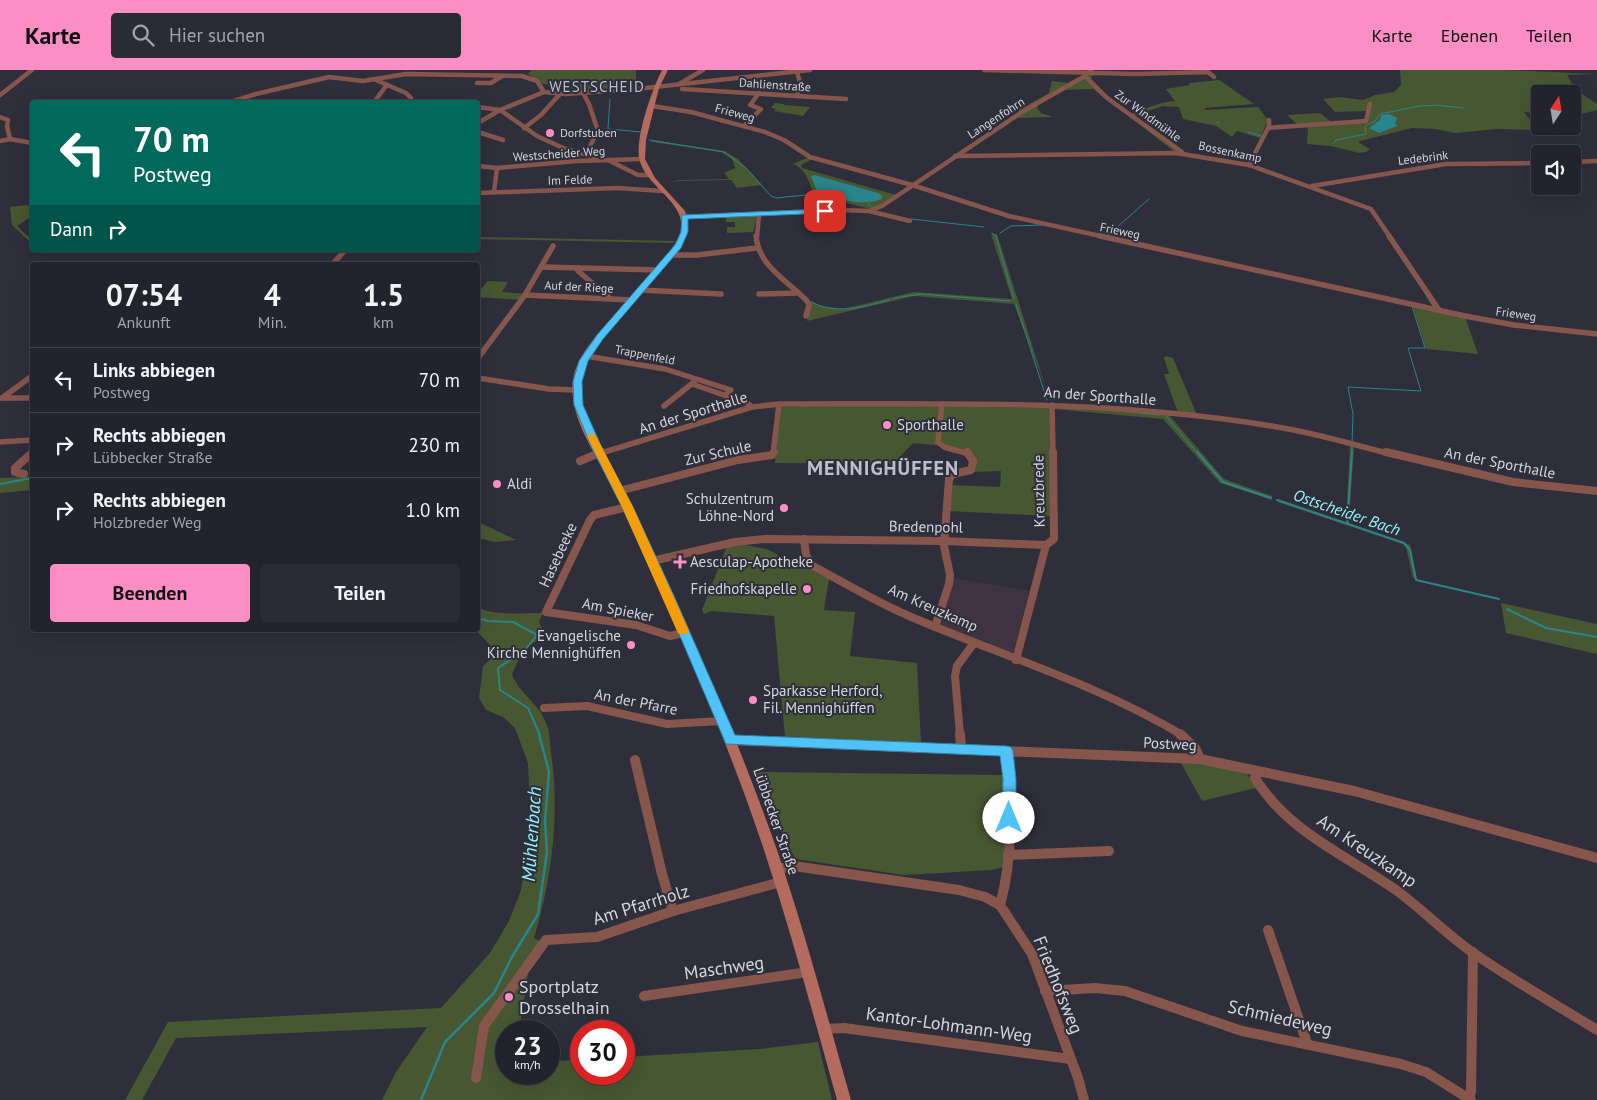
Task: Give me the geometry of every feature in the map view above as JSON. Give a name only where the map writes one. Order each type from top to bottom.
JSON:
[{"type":"main road","points":[[665,70],[656,88],[643,140],[642,159],[650,175],[678,206],[684,217]]},
{"type":"main road","name":"Lübbecker Straße","points":[[684,217],[682,238],[671,255],[600,337],[586,356],[579,375],[577,390],[582,416],[628,507],[730,740],[781,882],[844,1100]]},
{"type":"street","points":[[0,95],[32,70]]},
{"type":"street","points":[[522,76],[529,70]]},
{"type":"street","points":[[676,86],[703,70]]},
{"type":"street","points":[[744,78],[754,70]]},
{"type":"street","points":[[480,122],[500,110],[544,92],[560,94],[656,88],[810,70]]},
{"type":"street","points":[[984,70],[1090,71],[1136,74],[1208,72],[1214,77]]},
{"type":"street","name":"Langenfohrn","points":[[869,211],[882,206],[1022,112],[1085,76],[1090,71]]},
{"type":"street","points":[[321,77],[328,72],[333,77]]},
{"type":"street","points":[[796,96],[802,86],[797,72]]},
{"type":"street","points":[[236,100],[321,77],[376,80],[399,75],[522,76],[537,81],[544,92]]},
{"type":"street","points":[[452,82],[458,76]]},
{"type":"street","points":[[477,83],[491,83],[502,76]]},
{"type":"street","name":"Zur Windmühle","points":[[1085,76],[1106,98],[1178,152]]},
{"type":"street","points":[[376,80],[410,95],[411,100]]},
{"type":"street","points":[[376,100],[386,86]]},
{"type":"street","name":"Dahlienstraße","points":[[676,86],[678,89],[846,100]]},
{"type":"street","points":[[583,93],[589,104],[598,131],[586,154]]},
{"type":"street","points":[[524,128],[541,115],[560,94]]},
{"type":"street","points":[[744,126],[761,109],[750,105],[759,94]]},
{"type":"street","points":[[1268,128],[1366,121],[1370,104]]},
{"type":"street","name":"Frieweg","points":[[652,106],[669,107],[773,134],[810,157],[1032,221],[1438,310],[1514,325],[1597,334]]},
{"type":"street","points":[[480,107],[500,110],[524,128],[564,148],[586,154],[596,160]]},
{"type":"street","points":[[0,117],[8,120],[7,126],[10,139]]},
{"type":"street","points":[[1249,165],[1268,128],[1269,120]]},
{"type":"street","points":[[480,133],[503,140]]},
{"type":"street","points":[[0,141],[10,139],[30,143]]},
{"type":"street","name":"Bossenkamp","points":[[955,156],[1178,152],[1249,165],[1367,206],[1373,211],[1438,310]]},
{"type":"street","name":"Westscheider Weg","points":[[480,166],[497,168],[596,160],[642,159]]},
{"type":"street","points":[[608,160],[638,175],[650,175]]},
{"type":"street","points":[[1581,162],[1597,161]]},
{"type":"street","name":"Ledebrink","points":[[1310,186],[1446,164],[1531,163]]},
{"type":"street","points":[[494,192],[497,168]]},
{"type":"street","name":"Im Felde","points":[[480,193],[616,188],[663,190]]},
{"type":"street","points":[[684,217],[842,210],[869,211],[910,221]]},
{"type":"street","points":[[760,215],[755,232],[757,248],[768,267],[809,305],[806,316]]},
{"type":"street","name":"Auf der Riege","points":[[480,355],[525,295],[553,246]]},
{"type":"street","points":[[671,255],[697,256],[757,248]]},
{"type":"street","points":[[335,262],[343,252]]},
{"type":"street","points":[[541,267],[659,270]]},
{"type":"street","points":[[578,268],[578,271],[611,299]]},
{"type":"street","points":[[642,290],[721,294]]},
{"type":"street","points":[[759,294],[798,293]]},
{"type":"street","name":"Auf der Riege","points":[[525,295],[632,300]]},
{"type":"street","name":"Trappenfeld","points":[[586,356],[665,369],[731,390],[726,395]]},
{"type":"street","points":[[30,377],[2,398],[30,398]]},
{"type":"street","points":[[480,378],[550,390],[577,390]]},
{"type":"street","points":[[664,406],[698,379]]},
{"type":"street","name":"Trappenfeld","points":[[692,384],[726,395],[752,407]]},
{"type":"street","name":"An der Sporthalle","points":[[600,454],[752,407],[779,404],[1052,405],[1194,416],[1278,428],[1513,482],[1597,490]]},
{"type":"street","name":"Zur Schule","points":[[619,491],[738,460],[772,455],[779,404]]},
{"type":"street","points":[[935,627],[949,584],[950,575],[944,541],[949,479],[953,474],[971,470],[972,461],[971,456],[965,451],[940,446],[938,442],[942,404]]},
{"type":"street","name":"Kreuzbrede","points":[[1016,660],[1046,545],[1054,539],[1052,405]]},
{"type":"street","points":[[0,442],[30,440]]},
{"type":"street","points":[[580,461],[600,454]]},
{"type":"street","points":[[24,474],[15,472],[15,468],[30,456]]},
{"type":"street","name":"Hasebeeke","points":[[546,612],[590,520],[594,515],[628,507]]},
{"type":"street","points":[[652,561],[735,542],[804,539]]},
{"type":"street","name":"Bredenpohl","points":[[804,539],[1046,545]]},
{"type":"street","name":"Am Kreuzkamp","points":[[804,539],[806,555],[812,565],[935,627],[1089,689],[1157,720],[1182,735],[1196,748],[1200,759]]},
{"type":"street","name":"Am Spieker","points":[[546,612],[636,625],[670,636],[684,633]]},
{"type":"street","points":[[961,748],[955,676],[957,666],[974,643]]},
{"type":"street","name":"An der Pfarre","points":[[544,708],[587,706],[667,724],[722,721]]},
{"type":"street","name":"Postweg","points":[[730,740],[1200,759],[1354,791],[1597,858]]},
{"type":"street","points":[[776,869],[794,866],[959,890],[985,897],[1000,905],[1003,896],[1008,855],[1009,779],[1006,751]]},
{"type":"street","points":[[635,760],[662,874],[673,911]]},
{"type":"street","name":"Am Kreuzkamp","points":[[1258,771],[1255,778],[1261,790],[1282,814],[1396,890],[1473,952],[1597,1030]]},
{"type":"street","points":[[1008,855],[1109,851]]},
{"type":"street","name":"Am Pfarrholz","points":[[476,1078],[484,1026],[546,940],[597,937],[673,911],[781,882]]},
{"type":"street","name":"Friedhofsweg","points":[[1000,905],[1032,954],[1078,1078],[1084,1100]]},
{"type":"street","points":[[1268,930],[1308,1043]]},
{"type":"street","points":[[1470,1099],[1473,952]]},
{"type":"street","name":"Maschweg","points":[[644,996],[808,972]]},
{"type":"street","name":"Schmiedeweg","points":[[1045,991],[1095,988],[1126,991],[1242,1031],[1308,1043],[1401,1064],[1426,1072],[1470,1099]]},
{"type":"street","name":"Kantor-Lohmann-Weg","points":[[824,1029],[844,1028],[1070,1059]]},
{"type":"shaded area","points":[[953,578],[1029,591],[1014,651],[1009,656],[944,628],[942,623]]},
{"type":"green space","points":[[531,70],[636,70],[636,88],[570,93],[570,86],[543,84],[528,74]]},
{"type":"green space","points":[[1061,70],[1112,72],[1092,76],[1091,80],[1102,93],[1130,114],[1158,104],[1175,101],[1166,89],[1190,85],[1189,83],[1219,80],[1254,104],[1204,108],[1206,110],[1258,107],[1268,120],[1260,138],[1237,131],[1232,137],[1216,126],[1183,119],[1179,107],[1163,106],[1133,116],[1177,151],[1175,152],[1093,89],[1065,90],[1038,105],[1037,108],[1041,113],[1053,117],[1014,118],[1021,112],[1017,111],[1049,93],[1052,81],[1068,83],[1087,73]]},
{"type":"green space","points":[[1400,70],[1505,70],[1597,74],[1567,75],[1573,85],[1531,85],[1531,112],[1524,112],[1531,121],[1531,130],[1496,129],[1455,133],[1435,129],[1412,128],[1360,141],[1358,142],[1370,149],[1359,153],[1331,146],[1307,144],[1308,127],[1365,120],[1366,111],[1335,112],[1323,99],[1339,97],[1363,100],[1375,95],[1394,92],[1401,85]]},
{"type":"green space","points":[[1581,93],[1597,104],[1597,110],[1581,114]]},
{"type":"green space","points":[[775,103],[810,107],[803,116],[774,111],[776,109],[771,108]]},
{"type":"green space","points":[[1320,113],[1333,124],[1299,126],[1287,115]]},
{"type":"green space","points":[[652,140],[724,151],[738,159],[762,185],[737,188],[731,180],[678,181],[665,184],[679,180],[729,179],[724,173],[735,168],[732,159],[721,152],[652,142]]},
{"type":"green space","points":[[807,157],[812,159],[801,165],[802,168],[896,195],[883,204],[871,209],[814,195],[804,173],[793,164]]},
{"type":"green space","points":[[27,205],[30,207],[30,217],[17,226],[30,238],[30,242],[12,225],[10,207]]},
{"type":"green space","points":[[723,217],[757,217],[753,232],[727,233],[727,227],[735,227],[735,222],[726,222],[726,218]]},
{"type":"green space","points":[[991,234],[997,234],[1046,389],[1014,304],[914,296],[807,321],[811,301],[821,306],[843,309],[914,292],[1012,299]]},
{"type":"green space","points":[[480,237],[675,241],[673,243],[480,239]]},
{"type":"green space","points":[[487,281],[508,282],[502,292],[528,294],[523,300],[480,297],[480,291]]},
{"type":"green space","points":[[1413,307],[1465,317],[1478,354],[1426,349]]},
{"type":"green space","points":[[1165,356],[1173,358],[1197,415],[1178,413],[1164,374],[1169,374]]},
{"type":"green space","points":[[886,405],[1050,408],[1051,516],[948,511],[951,485],[1000,487],[1001,471],[972,472],[973,456],[945,446],[913,443],[893,464],[775,463],[780,407]]},
{"type":"green space","points":[[1055,406],[1169,415],[1224,479],[1272,496],[1272,500],[1220,483],[1163,419],[1054,409]]},
{"type":"green space","points":[[1350,445],[1354,446],[1349,523],[1410,545],[1417,579],[1413,578],[1406,547],[1403,544],[1278,502],[1278,499],[1346,522]]},
{"type":"green space","points":[[30,477],[30,490],[0,493],[0,478]]},
{"type":"green space","points":[[480,523],[516,540],[495,542],[480,538]]},
{"type":"green space","points":[[746,545],[769,550],[778,555],[785,564],[804,566],[829,579],[824,610],[855,612],[850,656],[917,663],[921,744],[785,737],[774,616],[712,611],[704,614],[702,610],[727,546]]},
{"type":"green space","points":[[1501,603],[1597,624],[1597,654],[1506,633]]},
{"type":"green space","points":[[480,609],[502,613],[543,613],[539,622],[545,635],[523,650],[512,674],[519,687],[543,716],[550,738],[555,799],[553,846],[546,893],[534,938],[543,943],[529,967],[521,1020],[495,1020],[495,1085],[560,1085],[560,1061],[570,1060],[570,1085],[635,1085],[635,1056],[759,1049],[818,1042],[832,1100],[382,1100],[396,1072],[427,1027],[176,1038],[142,1100],[125,1100],[168,1022],[441,1008],[490,953],[509,921],[521,890],[529,840],[530,803],[528,763],[515,728],[503,717],[486,710],[479,698],[483,666],[497,653],[478,632],[480,632]]},
{"type":"green space","points":[[1181,763],[1197,763],[1246,772],[1256,788],[1202,801]]},
{"type":"green space","points":[[753,772],[1005,775],[1004,867],[992,870],[904,875],[795,859]]},
{"type":"water","points":[[1389,114],[1397,118],[1395,123],[1397,126],[1379,133],[1369,128],[1380,120],[1381,115]]},
{"type":"water","points":[[815,175],[878,193],[882,196],[881,199],[858,202],[824,194],[817,191],[811,176]]},
{"type":"waterway","name":"Ostscheider Bach","points":[[610,99],[608,129],[641,132]]},
{"type":"waterway","points":[[1333,144],[1336,140],[1366,134],[1365,126],[1375,121],[1380,114],[1420,106],[1435,105],[1464,108]]},
{"type":"waterway","points":[[1248,132],[1261,136]]},
{"type":"waterway","name":"Ostscheider Bach","points":[[649,140],[724,152],[746,168],[771,196],[776,198],[806,195]]},
{"type":"waterway","name":"Ostscheider Bach","points":[[810,194],[825,193]]},
{"type":"waterway","points":[[1108,235],[1149,199]]},
{"type":"waterway","name":"Ostscheider Bach","points":[[868,203],[871,207]]},
{"type":"waterway","name":"Ostscheider Bach","points":[[911,219],[984,227]]},
{"type":"waterway","points":[[1000,233],[1011,226],[1043,225]]},
{"type":"waterway","name":"Ostscheider Bach","points":[[992,233],[996,236],[1014,299]]},
{"type":"waterway","points":[[894,298],[921,294],[1010,301]]},
{"type":"waterway","points":[[1427,297],[1433,306]]},
{"type":"waterway","points":[[811,302],[821,306],[840,309],[889,300]]},
{"type":"waterway","name":"Ostscheider Bach","points":[[1016,304],[1047,400]]},
{"type":"waterway","points":[[1352,443],[1353,414],[1348,387],[1421,391],[1408,348],[1425,348],[1412,306]]},
{"type":"waterway","name":"Ostscheider Bach","points":[[1138,413],[1160,415]]},
{"type":"waterway","name":"Ostscheider Bach","points":[[1165,415],[1198,454]]},
{"type":"waterway","points":[[1352,447],[1352,452]]},
{"type":"waterway","name":"Ostscheider Bach","points":[[1197,452],[1223,482],[1271,498]]},
{"type":"waterway","points":[[1347,524],[1352,452]]},
{"type":"waterway","name":"Mühlenbach","points":[[0,484],[30,478]]},
{"type":"waterway","name":"Ostscheider Bach","points":[[1277,500],[1347,524]]},
{"type":"waterway","name":"Ostscheider Bach","points":[[1347,524],[1404,543],[1410,550],[1416,580],[1499,599]]},
{"type":"waterway","name":"Ostscheider Bach","points":[[1507,609],[1546,628],[1597,637]]},
{"type":"waterway","name":"Mühlenbach","points":[[480,619],[488,621],[513,622],[537,635],[525,650],[498,668],[500,690],[528,708],[540,735]]},
{"type":"waterway","name":"Mühlenbach","points":[[421,1100],[445,1042],[494,993],[512,957],[538,914],[547,852],[545,821],[549,772],[539,734]]},
{"type":"slow traffic","points":[[592,436],[628,507],[683,631]]},
{"type":"place","name":"Dorfstuben","points":[[550,133]]},
{"type":"place","name":"Sporthalle","points":[[887,425]]},
{"type":"place","name":"Aldi","points":[[497,484]]},
{"type":"place","name":"Schulzentrum Löhne-Nord","points":[[784,508]]},
{"type":"place","name":"Aesculap-Apotheke","points":[[680,562]]},
{"type":"place","name":"Friedhofskapelle","points":[[807,589]]},
{"type":"place","name":"Evangelische Kirche Mennighüffen","points":[[631,645]]},
{"type":"place","name":"Sparkasse Herford, Fil. Mennighüffen","points":[[753,700]]},
{"type":"place","name":"Sportplatz Drosselhain","points":[[509,997]]},
{"type":"district","name":"WESTSCHEID","points":[[597,87]]},
{"type":"district","name":"MENNIGHÜFFEN","points":[[883,468]]},
{"type":"route","points":[[825,211],[684,217],[684,232],[678,246],[600,337],[583,361],[577,382],[582,416],[628,507],[668,594],[730,740],[1006,751],[1009,779],[1009,818]]}]
